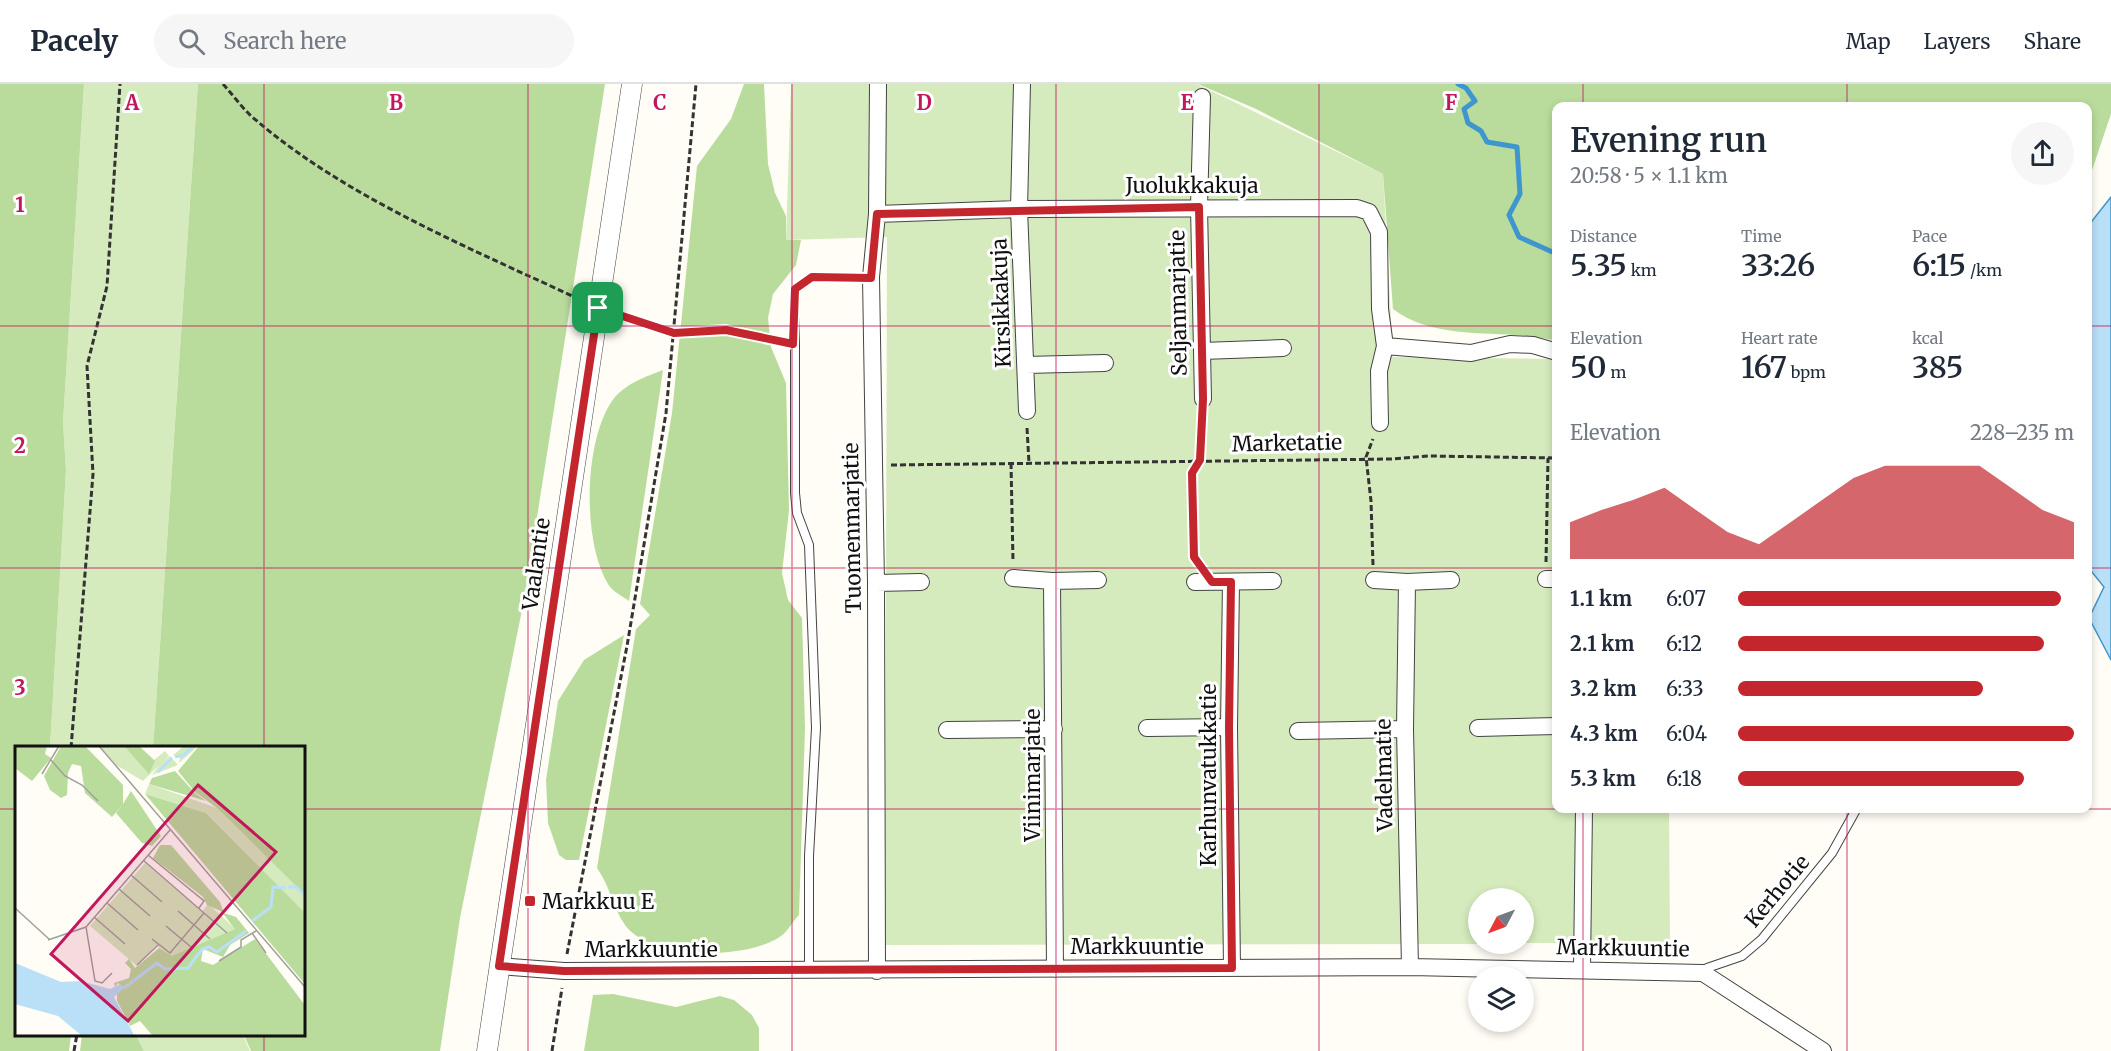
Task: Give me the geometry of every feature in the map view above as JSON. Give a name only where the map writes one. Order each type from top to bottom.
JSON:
[{"type":"street","name":"Vaalantie","points":[[487,1051],[632,84]]},
{"type":"street","name":"Tuomenmarjatie","points":[[877,971],[876,583],[871,278],[877,214],[878,84]]},
{"type":"street","name":"Kirsikkakuja","points":[[1022,84],[1019,209],[1027,411]]},
{"type":"street","name":"Seljanmarjatie","points":[[1202,97],[1199,207],[1203,399]]},
{"type":"street","name":"Juolukkakuja","points":[[877,214],[1019,209],[1199,207],[1357,208],[1369,212],[1379,232],[1380,309],[1385,346],[1379,371],[1380,423]]},
{"type":"street","points":[[1385,346],[1471,353],[1510,344],[1533,345],[1552,351]]},
{"type":"street","points":[[1202,351],[1283,348]]},
{"type":"street","points":[[1026,365],[1105,363]]},
{"type":"street","points":[[1013,578],[1052,581],[1098,580]]},
{"type":"street","points":[[1374,580],[1407,582],[1451,580]]},
{"type":"street","name":"Viinimarjatie","points":[[1052,581],[1055,969]]},
{"type":"street","points":[[1203,582],[1273,581]]},
{"type":"street","points":[[876,583],[921,582]]},
{"type":"street","name":"Karhunvatukkatie","points":[[1231,582],[1229,727],[1232,968]]},
{"type":"street","name":"Vadelmatie","points":[[1407,582],[1405,729],[1410,966]]},
{"type":"street","points":[[1478,728],[1552,726]]},
{"type":"street","points":[[1147,728],[1229,727]]},
{"type":"street","points":[[947,730],[1054,729]]},
{"type":"street","points":[[1298,731],[1405,729]]},
{"type":"street","points":[[1582,969],[1584,813]]},
{"type":"street","name":"Markkuuntie","points":[[499,966],[564,971],[877,971],[1410,966],[1703,973],[1823,1051]]},
{"type":"lane","points":[[810,971],[810,856],[816,729],[809,545],[797,513],[795,493],[793,344],[795,289],[812,277],[871,278]]},
{"type":"lane","name":"Kerhotie","points":[[1703,973],[1707,968],[1742,956],[1762,939],[1832,853],[1854,813]]},
{"type":"path","points":[[70,746],[93,474],[87,366],[107,286],[120,84]]},
{"type":"path","points":[[223,84],[255,120],[314,164],[428,228],[598,308],[674,333],[726,330],[793,344]]},
{"type":"path","points":[[552,1051],[564,971],[631,622],[666,413],[696,84]]},
{"type":"path","points":[[1203,399],[1200,460],[1192,473],[1194,557],[1203,582]]},
{"type":"path","points":[[1027,411],[1029,463]]},
{"type":"path","points":[[1366,457],[1371,501],[1374,580]]},
{"type":"path","name":"Marketatie","points":[[874,465],[1366,457],[1552,457]]},
{"type":"path","points":[[1548,457],[1551,579]]},
{"type":"path","points":[[1011,463],[1013,578]]},
{"type":"path","points":[[74,1051],[77,1036]]},
{"type":"green space","points":[[0,84],[84,84],[63,422],[66,470],[50,746],[15,746],[15,1036],[71,1036],[69,1051],[0,1051]]},
{"type":"green space","points":[[84,84],[198,84],[153,746],[50,746],[66,470],[63,422]]},
{"type":"green space","points":[[198,84],[605,84],[524,600],[460,918],[440,1051],[251,1051],[244,1036],[304,1036],[304,746],[153,746]]},
{"type":"green space","points":[[744,84],[764,84],[768,164],[775,193],[786,216],[786,240],[801,240],[796,265],[773,294],[768,318],[771,347],[786,383],[789,510],[782,573],[788,600],[802,618],[805,728],[799,915],[784,934],[766,944],[724,953],[700,953],[677,951],[638,937],[625,925],[597,868],[636,629],[650,615],[640,604],[672,413],[697,166],[731,119]]},
{"type":"green space","points":[[791,84],[1197,84],[1383,174],[1393,357],[1552,359],[1552,813],[1669,813],[1670,943],[1534,943],[1534,888],[1468,888],[1468,944],[885,945],[887,237],[786,240]]},
{"type":"green space","points":[[1198,84],[2111,84],[2111,114],[2092,170],[2092,102],[1552,102],[1552,340],[1431,327],[1411,320],[1393,309],[1383,174],[1256,109]]},
{"type":"green space","points":[[663,370],[629,601],[610,587],[600,565],[590,518],[592,466],[596,441],[612,401],[622,390],[642,378]]},
{"type":"green space","points":[[624,635],[579,860],[566,860],[559,855],[548,823],[546,780],[558,701],[584,660]]},
{"type":"green space","points":[[613,994],[676,1007],[720,996],[734,1000],[752,1015],[759,1028],[759,1051],[584,1051],[593,995]]},
{"type":"green space","points":[[82,1036],[136,1036],[144,1051],[80,1051]]},
{"type":"green space","points":[[136,1036],[243,1036],[250,1051],[144,1051]]},
{"type":"water","points":[[2111,197],[2111,660],[2092,624],[2092,612],[2104,587],[2092,572],[2092,221]]},
{"type":"waterway","points":[[1458,84],[1466,88],[1475,101],[1464,109],[1468,123],[1481,131],[1487,142],[1517,147],[1520,194],[1509,215],[1519,237],[1552,252]]},
{"type":"place","name":"Markkuu E","points":[[530,901]]},
{"type":"route","points":[[1199,207],[1203,399],[1200,460],[1192,473],[1194,557],[1212,582],[1231,582],[1229,727],[1232,968],[564,971],[499,966],[598,308],[674,333],[726,330],[793,344],[795,289],[812,277],[871,278],[877,214],[1019,209],[1199,207]]}]
